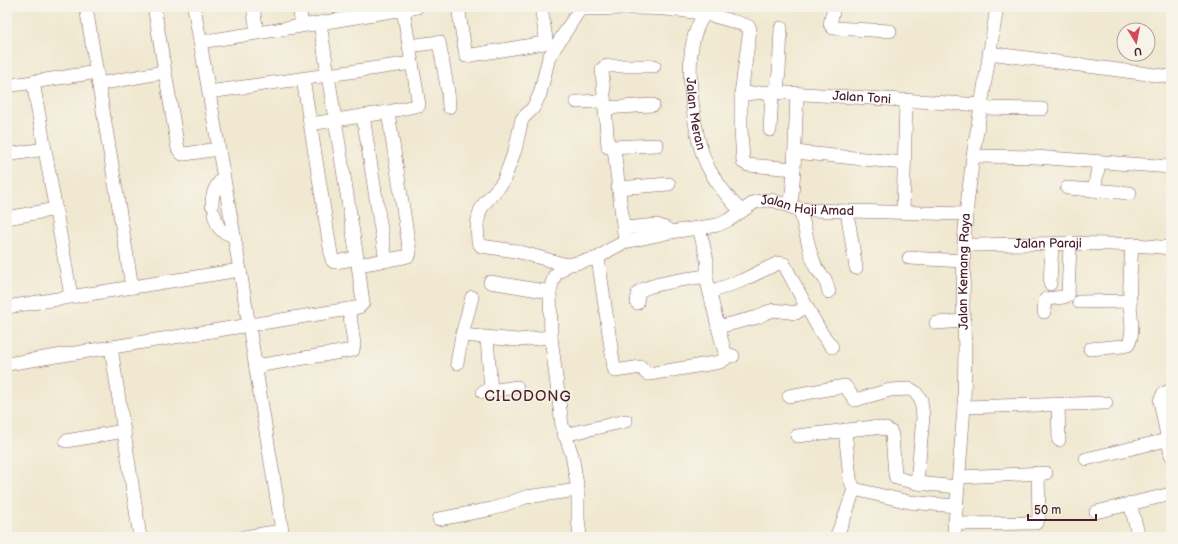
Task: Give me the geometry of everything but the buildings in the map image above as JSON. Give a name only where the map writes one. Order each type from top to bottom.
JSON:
[{"type":"street","points":[[86,7],[132,287]]},
{"type":"street","points":[[156,7],[155,12],[164,72],[180,152],[185,154],[218,149]]},
{"type":"street","points":[[194,7],[240,270],[282,534],[244,537]]},
{"type":"street","points":[[253,7],[257,32]]},
{"type":"street","points":[[299,7],[302,25]]},
{"type":"street","points":[[200,42],[320,23],[346,13],[418,7]]},
{"type":"street","points":[[458,7],[466,56],[544,43],[546,39],[540,7]]},
{"type":"street","points":[[834,7],[830,24],[835,29],[890,31]]},
{"type":"street","name":"Jalan Kemang Raya","points":[[954,537],[964,407],[964,245],[966,214],[973,156],[997,7]]},
{"type":"street","points":[[567,265],[516,250],[481,246],[478,241],[477,224],[478,217],[484,204],[506,177],[515,150],[522,119],[533,108],[540,94],[549,57],[580,8],[676,8],[707,10],[749,27],[750,29],[741,94],[740,130],[743,164],[748,166],[794,169]]},
{"type":"street","points":[[310,124],[388,112],[419,105],[409,46],[396,9]]},
{"type":"street","name":"Jalan Meran","points":[[707,10],[696,31],[690,59],[692,98],[699,143],[705,161],[714,178],[736,206],[742,211]]},
{"type":"street","points":[[7,364],[349,309],[359,307],[363,303],[358,261],[320,23]]},
{"type":"street","points":[[770,130],[772,92],[777,89],[779,72],[781,28]]},
{"type":"street","points":[[409,46],[439,42],[448,92],[449,107]]},
{"type":"street","points":[[989,52],[1171,77]]},
{"type":"street","points":[[209,92],[412,63]]},
{"type":"street","points":[[654,66],[605,66],[602,70],[608,147],[614,148],[657,145]]},
{"type":"street","points":[[7,86],[33,82],[164,72]]},
{"type":"street","points":[[303,79],[332,260],[334,262],[386,261],[408,256],[410,250],[388,112]]},
{"type":"street","points":[[33,82],[71,296]]},
{"type":"street","name":"Jalan Toni","points":[[741,94],[772,92],[1042,109]]},
{"type":"street","points":[[797,94],[792,195],[815,267],[825,279],[829,292]]},
{"type":"street","points":[[903,212],[906,101]]},
{"type":"street","points":[[577,102],[653,105]]},
{"type":"street","points":[[363,116],[386,261]]},
{"type":"street","points":[[614,148],[625,242]]},
{"type":"street","points":[[7,155],[44,149]]},
{"type":"street","points":[[795,152],[904,163]]},
{"type":"street","points":[[973,156],[1035,158],[1171,168]]},
{"type":"street","points":[[1094,190],[1099,163]]},
{"type":"street","points":[[223,177],[212,194],[213,210],[217,226],[220,230],[234,236]]},
{"type":"street","points":[[618,188],[669,184]]},
{"type":"street","points":[[1067,188],[1130,193]]},
{"type":"street","name":"Jalan Haji Amad","points":[[567,265],[598,258],[625,242],[671,232],[712,227],[724,223],[755,202],[761,201],[774,201],[795,208],[966,214]]},
{"type":"street","points":[[7,218],[56,209]]},
{"type":"street","points":[[847,211],[856,268]]},
{"type":"street","points":[[624,228],[657,225],[671,232]]},
{"type":"street","points":[[598,258],[614,370],[616,371],[643,367],[645,372],[649,374],[720,362],[729,355],[718,327],[707,276],[707,260],[699,228]]},
{"type":"street","points":[[1050,284],[1052,244]]},
{"type":"street","points":[[1044,312],[1046,299],[1067,297],[1068,295],[1070,244]]},
{"type":"street","points":[[1090,349],[1128,345],[1130,341],[1132,332],[1130,301],[1132,244]]},
{"type":"street","name":"Jalan Paraji","points":[[964,245],[1132,244],[1171,248]]},
{"type":"street","points":[[909,258],[964,261]]},
{"type":"street","points":[[710,292],[741,281],[778,263],[784,264],[822,334],[832,347]]},
{"type":"street","points":[[567,265],[555,275],[552,283],[550,292],[551,337],[560,413],[564,435],[572,455],[578,490],[580,537]]},
{"type":"street","points":[[7,306],[240,270]]},
{"type":"street","points":[[637,303],[638,294],[642,289],[707,276]]},
{"type":"street","points":[[490,282],[550,292]]},
{"type":"street","points":[[457,363],[462,335],[472,297]]},
{"type":"street","points":[[1079,302],[1130,301]]},
{"type":"street","points":[[718,327],[758,317],[774,310],[796,313],[806,306]]},
{"type":"street","points":[[256,366],[353,350],[354,344],[349,309]]},
{"type":"street","points":[[936,323],[964,321]]},
{"type":"street","points":[[462,335],[518,340],[551,337]]},
{"type":"street","points":[[487,338],[487,391],[517,387]]},
{"type":"street","points":[[111,347],[140,537]]},
{"type":"street","points":[[789,396],[845,386],[855,400],[890,390],[910,389],[915,392],[921,400],[923,417],[917,483]]},
{"type":"street","points":[[1171,390],[1163,394],[1160,401],[1171,455]]},
{"type":"street","points":[[964,407],[1106,403]]},
{"type":"street","points":[[1058,405],[1059,440]]},
{"type":"street","points":[[564,435],[626,421]]},
{"type":"street","points":[[797,436],[881,427],[891,432],[895,476],[898,479],[917,483],[958,482],[1042,473],[1039,518],[1036,523],[954,524]]},
{"type":"street","points":[[836,537],[854,489],[850,479],[845,430]]},
{"type":"street","points":[[66,441],[124,431]]},
{"type":"street","points":[[1086,458],[1169,440]]},
{"type":"street","points":[[854,489],[910,502],[956,506]]},
{"type":"street","points":[[439,519],[497,507],[526,497],[578,490]]},
{"type":"street","points":[[1096,512],[1171,494]]},
{"type":"street","points":[[1130,503],[1139,537]]},
{"type":"district","name":"CILODONG","points":[[528,396]]}]
